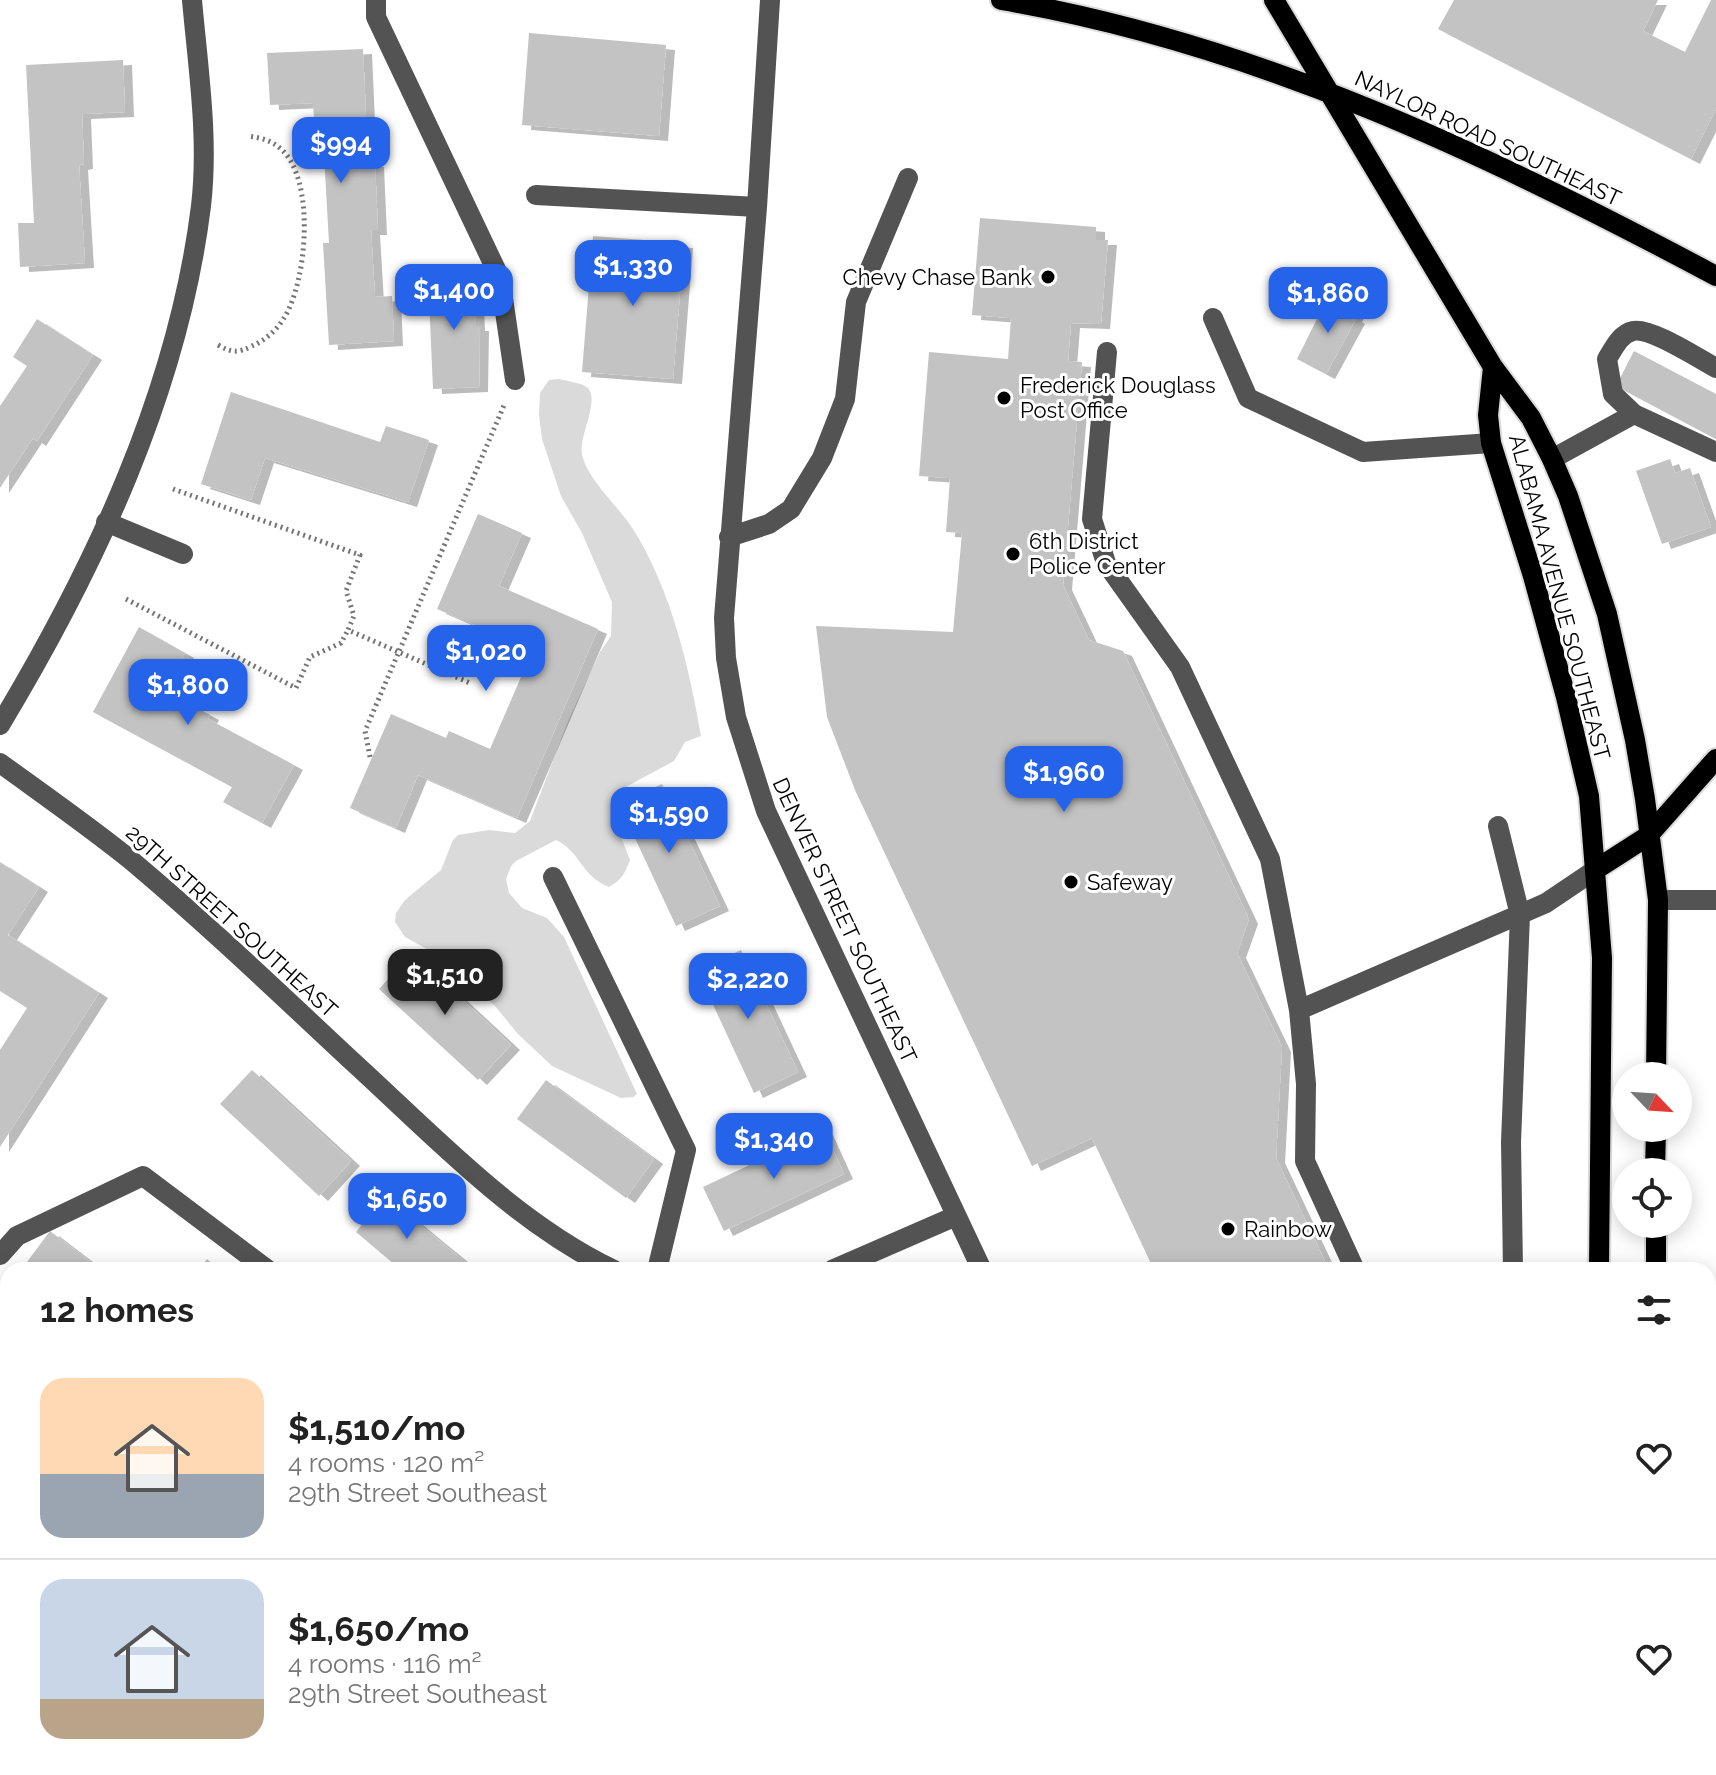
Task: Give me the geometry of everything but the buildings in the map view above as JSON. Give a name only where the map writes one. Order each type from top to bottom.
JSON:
[{"type":"main road","name":"NAYLOR ROAD SOUTHEAST","points":[[1001,0],[1145,33],[1329,91],[1416,126],[1716,276]]},
{"type":"main road","name":"ALABAMA AVENUE SOUTHEAST","points":[[1274,0],[1493,367],[1531,418],[1568,496],[1607,614],[1645,799],[1658,900],[1656,1062]]},
{"type":"main road","name":"ALABAMA AVENUE SOUTHEAST","points":[[1493,367],[1488,415],[1491,443],[1533,576],[1589,796],[1602,958],[1599,1262]]},
{"type":"main road","points":[[1595,870],[1648,836],[1716,759]]},
{"type":"main road","points":[[1656,1238],[1656,1262]]},
{"type":"street","points":[[0,725],[43,654],[127,479],[178,329],[201,205],[203,108],[192,0]]},
{"type":"street","points":[[376,0],[376,17],[500,278],[515,380]]},
{"type":"street","name":"DENVER STREET SOUTHEAST","points":[[770,0],[757,207],[729,537],[724,618],[726,658],[736,717],[766,811],[978,1262]]},
{"type":"street","points":[[729,537],[769,524],[791,509],[822,458],[845,399],[856,302],[908,178]]},
{"type":"street","points":[[536,195],[757,207]]},
{"type":"street","points":[[1213,318],[1248,398],[1363,452],[1491,443]]},
{"type":"street","points":[[1716,368],[1649,333],[1633,331],[1619,339],[1607,359],[1613,394],[1634,414],[1716,452]]},
{"type":"street","points":[[1107,352],[1092,519],[1106,563],[1180,667],[1270,859],[1299,1010],[1306,1084],[1305,1161],[1351,1262]]},
{"type":"street","points":[[1552,459],[1634,414]]},
{"type":"street","points":[[106,522],[183,554]]},
{"type":"street","name":"29TH STREET SOUTHEAST","points":[[0,763],[93,831],[172,895],[459,1159],[531,1219],[569,1246],[599,1262]]},
{"type":"street","points":[[1498,826],[1520,915],[1511,1142],[1513,1262]]},
{"type":"street","points":[[1299,1010],[1546,903],[1595,870]]},
{"type":"street","points":[[553,877],[686,1150],[659,1262]]},
{"type":"street","points":[[1658,900],[1716,900]]},
{"type":"street","points":[[0,1255],[17,1236],[143,1176],[257,1262]]},
{"type":"street","points":[[850,1262],[956,1216]]},
{"type":"path","points":[[218,345],[231,352],[242,351],[259,343],[273,331],[285,318],[303,262],[303,202],[291,164],[284,151],[267,139],[248,136]]},
{"type":"path","points":[[370,757],[365,731],[515,380]]},
{"type":"path","points":[[126,599],[296,688],[310,657],[341,643],[354,616],[346,591],[360,555],[173,489]]},
{"type":"path","points":[[348,630],[470,683]]},
{"type":"shaded area","points":[[559,379],[586,386],[591,394],[582,454],[596,482],[633,529],[658,577],[677,629],[701,736],[685,742],[674,761],[622,789],[610,801],[630,860],[622,876],[609,887],[592,877],[570,850],[556,840],[516,861],[506,879],[509,893],[522,908],[547,918],[564,937],[637,1094],[633,1097],[621,1098],[552,1066],[518,1034],[495,1006],[438,955],[405,937],[395,922],[396,913],[405,900],[441,870],[458,835],[489,830],[515,833],[530,821],[568,721],[600,652],[611,636],[612,602],[582,533],[561,496],[542,439],[540,393],[549,380]]},
{"type":"place","name":"Chevy Chase Bank","points":[[1048,277]]},
{"type":"place","name":"Frederick Douglass Post Office","points":[[1004,398]]},
{"type":"place","name":"6th District Police Center","points":[[1013,554]]},
{"type":"place","name":"Safeway","points":[[1071,882]]},
{"type":"place","name":"Rainbow","points":[[1228,1229]]}]
